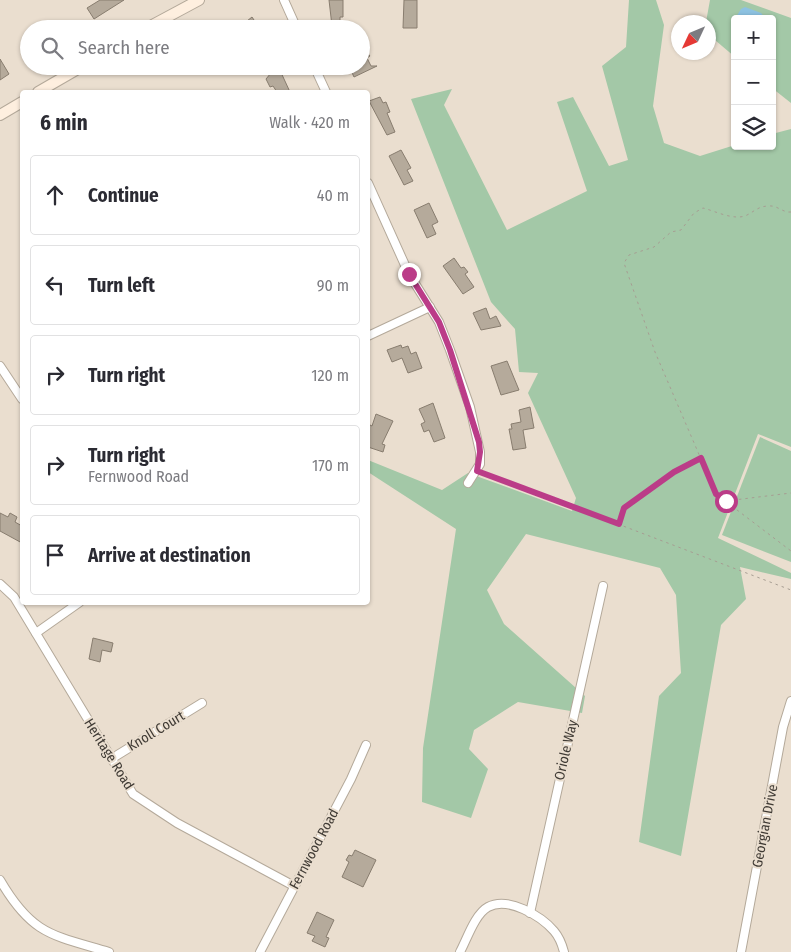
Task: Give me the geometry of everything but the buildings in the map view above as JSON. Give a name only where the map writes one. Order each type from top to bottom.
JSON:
[{"type":"main road","points":[[162,20],[199,0]]},
{"type":"main road","points":[[41,90],[67,75]]},
{"type":"main road","points":[[0,115],[20,103]]},
{"type":"street","points":[[284,0],[293,20]]},
{"type":"street","points":[[318,75],[325,90]]},
{"type":"street","points":[[370,187],[409,274],[430,307],[450,350],[470,407],[480,452],[477,471],[468,483]]},
{"type":"street","points":[[370,335],[430,307]]},
{"type":"street","points":[[0,366],[20,396]]},
{"type":"street","name":"Heritage Road","points":[[0,584],[14,598],[126,786],[149,806],[294,886]]},
{"type":"street","name":"Oriole Way","points":[[530,913],[603,586]]},
{"type":"street","points":[[36,634],[76,605]]},
{"type":"street","name":"Georgian Drive","points":[[741,952],[791,701]]},
{"type":"street","name":"Knoll Court","points":[[111,759],[202,703]]},
{"type":"street","name":"Fernwood Road","points":[[260,952],[351,779],[366,745]]},
{"type":"street","points":[[0,880],[14,904],[37,927],[61,938],[109,952]]},
{"type":"street","points":[[460,952],[481,913],[488,907],[497,904],[516,906],[530,913],[554,931],[561,941],[564,952]]},
{"type":"path","points":[[791,212],[786,212],[772,205],[761,206],[744,216],[732,216],[703,208],[694,213],[681,230],[671,232],[654,247],[629,256],[624,263],[655,352],[716,494],[791,551]]},
{"type":"path","points":[[619,524],[624,508],[674,472],[701,458]]},
{"type":"path","points":[[477,471],[791,590]]},
{"type":"path","points":[[726,501],[791,493]]},
{"type":"green space","points":[[629,0],[656,0],[664,25],[653,106],[664,143],[700,156],[731,146],[731,150],[776,150],[776,133],[791,129],[791,447],[758,434],[718,538],[791,573],[791,579],[740,567],[746,599],[721,625],[681,856],[639,842],[659,696],[681,673],[676,595],[660,568],[526,534],[487,590],[504,624],[585,696],[582,713],[518,702],[474,730],[469,749],[488,769],[471,818],[422,802],[423,748],[456,529],[370,473],[370,461],[442,490],[468,473],[572,511],[576,498],[528,393],[538,373],[519,372],[515,329],[491,302],[411,99],[452,89],[444,105],[507,230],[587,191],[557,102],[573,97],[609,166],[628,160],[602,66],[626,47]]},
{"type":"green space","points":[[710,0],[741,0],[791,18],[791,103],[776,91],[776,15],[731,15],[731,54],[716,41],[716,15],[707,15]]},
{"type":"green space","points":[[760,437],[791,451],[791,562],[722,535]]},
{"type":"water","points":[[745,7],[763,15],[737,15],[741,9]]},
{"type":"route","points":[[409,274],[439,322],[470,407],[479,442],[480,464],[477,471],[619,524],[624,508],[674,472],[701,458],[716,494],[726,501]]}]
